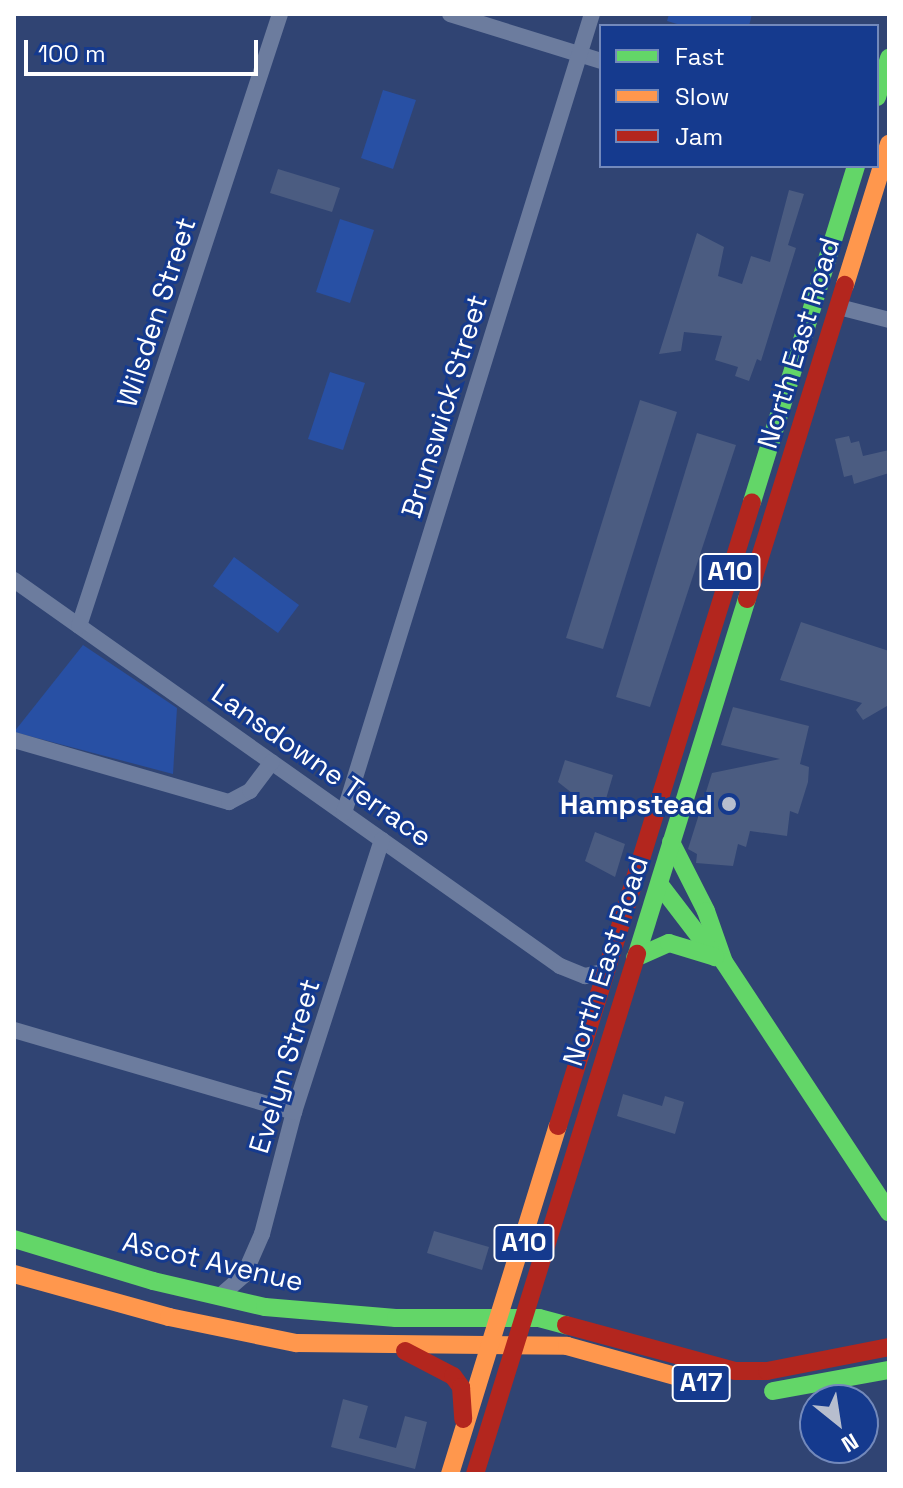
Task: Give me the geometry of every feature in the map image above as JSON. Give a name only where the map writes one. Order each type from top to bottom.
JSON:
[{"type":"main road","points":[[879,90],[889,58]]},
{"type":"main road","name":"North East Road","points":[[450,1474],[855,168]]},
{"type":"main road","name":"North East Road","points":[[475,1474],[839,307],[878,168]]},
{"type":"main road","points":[[671,842],[682,872],[706,911],[720,959]]},
{"type":"main road","points":[[646,843],[660,885],[720,959],[889,1212]]},
{"type":"main road","points":[[635,958],[669,943],[720,959]]},
{"type":"main road","name":"Ascot Avenue","points":[[14,1239],[218,1297],[351,1316],[500,1318]]},
{"type":"main road","name":"A17","points":[[14,1274],[238,1333],[324,1346],[401,1348],[515,1344],[577,1348],[745,1391],[784,1390],[889,1370]]},
{"type":"main road","name":"A17","points":[[500,1318],[570,1324],[735,1371],[767,1371],[889,1347]]},
{"type":"main road","points":[[401,1348],[459,1383],[463,1433]]},
{"type":"street","name":"Wilsden Street","points":[[79,626],[280,14]]},
{"type":"street","points":[[450,14],[599,60]]},
{"type":"street","name":"Brunswick Street","points":[[344,813],[592,14]]},
{"type":"street","points":[[839,307],[886,319]]},
{"type":"street","name":"Lansdowne Terrace","points":[[14,580],[572,972],[585,976],[606,971]]},
{"type":"street","points":[[14,740],[229,802],[250,791],[272,762]]},
{"type":"street","name":"Evelyn Street","points":[[218,1297],[244,1275],[262,1234],[294,1112],[382,840]]},
{"type":"street","points":[[14,1030],[294,1112]]},
{"type":"shaded area","points":[[669,14],[752,14],[750,24],[677,24],[667,21]]},
{"type":"shaded area","points":[[383,90],[416,100],[393,169],[361,158]]},
{"type":"shaded area","points":[[340,219],[374,230],[350,303],[316,292]]},
{"type":"shaded area","points":[[330,372],[365,383],[343,450],[308,439]]},
{"type":"shaded area","points":[[234,557],[299,605],[278,633],[213,586]]},
{"type":"shaded area","points":[[83,645],[177,708],[173,774],[14,732]]},
{"type":"building","points":[[278,169],[340,188],[332,212],[270,193]]},
{"type":"building","points":[[789,190],[804,194],[788,245],[796,248],[761,361],[757,359],[749,381],[735,376],[738,367],[715,360],[722,336],[684,332],[681,351],[659,354],[697,233],[724,247],[718,276],[742,284],[751,256],[770,262]]},
{"type":"building","points":[[640,400],[677,412],[603,649],[566,638]]},
{"type":"building","points":[[697,433],[736,445],[650,707],[616,697]]},
{"type":"building","points":[[849,436],[851,443],[859,441],[863,456],[889,450],[889,473],[854,484],[852,475],[844,477],[835,439]]},
{"type":"building","points":[[801,622],[889,651],[887,706],[863,720],[856,710],[862,703],[780,680]]},
{"type":"building","points":[[733,707],[809,726],[800,764],[809,767],[808,782],[798,814],[790,811],[787,836],[750,831],[746,847],[738,844],[733,866],[696,863],[697,854],[688,849],[712,773],[780,759],[721,745]]},
{"type":"building","points":[[565,760],[613,775],[601,816],[558,782]]},
{"type":"building","points":[[595,832],[625,844],[615,877],[585,861]]},
{"type":"building","points":[[623,1094],[662,1106],[665,1096],[684,1102],[675,1134],[617,1116]]},
{"type":"building","points":[[434,1231],[489,1247],[482,1270],[427,1253]]},
{"type":"building","points":[[343,1399],[368,1406],[359,1438],[396,1448],[405,1416],[427,1422],[415,1469],[331,1447]]},
{"type":"traffic: fast","points":[[879,90],[889,58]]},
{"type":"traffic: fast","points":[[752,502],[855,168]]},
{"type":"traffic: fast","points":[[637,954],[747,599]]},
{"type":"traffic: fast","points":[[671,842],[706,911],[724,962],[889,1212]]},
{"type":"traffic: fast","points":[[660,885],[715,957]]},
{"type":"traffic: fast","points":[[635,958],[669,943],[715,957]]},
{"type":"traffic: fast","points":[[14,1239],[153,1281],[265,1307],[396,1318],[539,1318],[566,1325]]},
{"type":"traffic: fast","points":[[773,1391],[889,1370]]},
{"type":"traffic: slow","points":[[845,285],[889,144]]},
{"type":"traffic: slow","points":[[450,1474],[558,1126]]},
{"type":"traffic: slow","points":[[14,1274],[169,1317],[296,1343],[567,1346],[690,1380]]},
{"type":"traffic: jam","points":[[747,599],[845,285]]},
{"type":"traffic: jam","points":[[558,1126],[752,502]]},
{"type":"traffic: jam","points":[[475,1474],[637,954]]},
{"type":"traffic: jam","points":[[566,1325],[735,1371],[767,1371],[889,1347]]},
{"type":"traffic: jam","points":[[405,1351],[453,1376],[461,1387],[463,1419]]},
{"type":"place","name":"Hampstead","points":[[729,804]]}]
